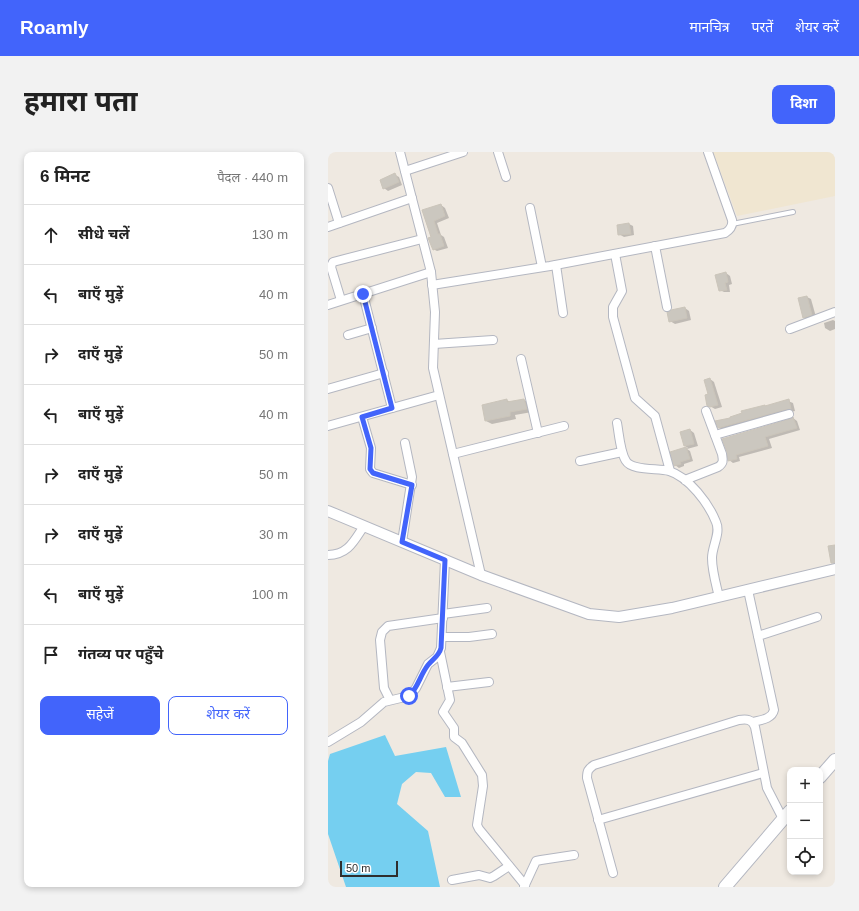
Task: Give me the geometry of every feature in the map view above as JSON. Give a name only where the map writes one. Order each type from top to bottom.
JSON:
[{"type":"main road","points":[[823,774],[835,760]]},
{"type":"main road","points":[[731,884],[787,815]]},
{"type":"street","points":[[400,152],[432,285],[435,312],[433,368],[481,575]]},
{"type":"street","points":[[405,171],[463,152]]},
{"type":"street","points":[[498,152],[506,177]]},
{"type":"street","points":[[432,285],[542,268],[725,233],[729,230],[732,224],[708,152]]},
{"type":"street","points":[[328,188],[339,223]]},
{"type":"street","points":[[328,227],[412,198]]},
{"type":"street","points":[[530,208],[542,268]]},
{"type":"street","points":[[341,300],[331,267],[334,262],[422,239]]},
{"type":"street","points":[[655,246],[667,307]]},
{"type":"street","points":[[615,254],[622,290],[613,307],[613,317],[635,398],[655,416],[670,471]]},
{"type":"street","points":[[556,265],[563,313]]},
{"type":"street","points":[[328,304],[430,272]]},
{"type":"street","points":[[363,294],[392,408]]},
{"type":"street","points":[[790,330],[835,312]]},
{"type":"street","points":[[348,335],[372,328]]},
{"type":"street","points":[[434,344],[493,340]]},
{"type":"street","points":[[521,359],[538,433]]},
{"type":"street","points":[[328,388],[384,373]]},
{"type":"street","points":[[328,426],[439,395]]},
{"type":"street","points":[[685,480],[722,464],[722,454],[706,411]]},
{"type":"street","points":[[715,435],[789,414]]},
{"type":"street","points":[[362,417],[371,448],[370,469],[373,473],[412,485]]},
{"type":"street","points":[[616,422],[622,452],[626,462],[630,466],[670,471],[678,474],[704,501],[713,516],[718,527],[712,562],[720,597]]},
{"type":"street","points":[[453,454],[564,426]]},
{"type":"street","points":[[402,542],[412,485],[412,471],[405,443]]},
{"type":"street","points":[[580,460],[622,452]]},
{"type":"street","points":[[328,511],[481,575],[589,614],[618,618],[672,608],[835,569]]},
{"type":"street","points":[[328,554],[336,555],[348,548],[364,526]]},
{"type":"street","points":[[445,560],[440,652],[450,700],[443,712],[454,728],[454,737],[462,743],[482,775],[483,786],[477,825],[525,886],[536,861],[574,855]]},
{"type":"street","points":[[613,873],[587,778],[589,768],[594,765],[739,720],[747,719],[753,722],[771,717],[774,714],[748,590]]},
{"type":"street","points":[[390,700],[384,688],[382,677],[380,640],[384,629],[388,626],[487,608]]},
{"type":"street","points":[[758,636],[817,616]]},
{"type":"street","points":[[442,637],[470,637],[492,634]]},
{"type":"street","points":[[328,742],[355,726],[384,702],[403,698],[413,692],[424,670],[440,652]]},
{"type":"street","points":[[447,687],[489,682]]},
{"type":"street","points":[[753,722],[758,739],[763,773],[769,794],[787,815]]},
{"type":"street","points":[[598,820],[763,773]]},
{"type":"street","points":[[452,880],[479,875],[490,878],[509,866]]},
{"type":"lane","points":[[732,224],[793,212]]},
{"type":"shaded area","points":[[713,152],[835,152],[835,196],[737,216]]},
{"type":"water","points":[[385,735],[395,756],[446,747],[461,797],[445,797],[431,773],[416,772],[402,784],[397,804],[428,831],[440,887],[346,887],[328,834],[328,761],[330,754]]},
{"type":"building","points":[[395,173],[399,182],[383,189],[380,180]]},
{"type":"building","points":[[441,204],[445,216],[434,221],[444,246],[433,250],[428,238],[431,237],[422,210]]},
{"type":"building","points":[[629,223],[631,234],[618,235],[617,225]]},
{"type":"building","points":[[726,272],[728,282],[725,283],[727,290],[719,291],[715,275]]},
{"type":"building","points":[[807,296],[812,315],[803,318],[798,298]]},
{"type":"building","points":[[685,307],[687,318],[669,322],[667,312]]},
{"type":"building","points":[[710,378],[718,405],[710,407],[707,406],[705,395],[708,394],[704,380]]},
{"type":"building","points":[[507,399],[507,402],[524,399],[527,409],[510,412],[510,416],[485,421],[482,405]]},
{"type":"building","points":[[789,399],[791,409],[718,428],[715,421],[730,418],[742,413],[741,411]]},
{"type":"building","points":[[793,417],[797,428],[765,437],[768,446],[736,455],[737,459],[728,461],[727,452],[722,439]]},
{"type":"building","points":[[690,429],[694,444],[684,446],[680,432]]},
{"type":"building","points":[[686,447],[690,459],[680,462],[681,464],[674,466],[670,452]]},
{"type":"building","points":[[835,545],[835,563],[831,563],[828,546]]},
{"type":"route","points":[[363,294],[392,408],[362,417],[371,448],[370,469],[373,473],[412,485],[402,542],[445,560],[440,652],[428,664],[416,688],[409,696]]}]
